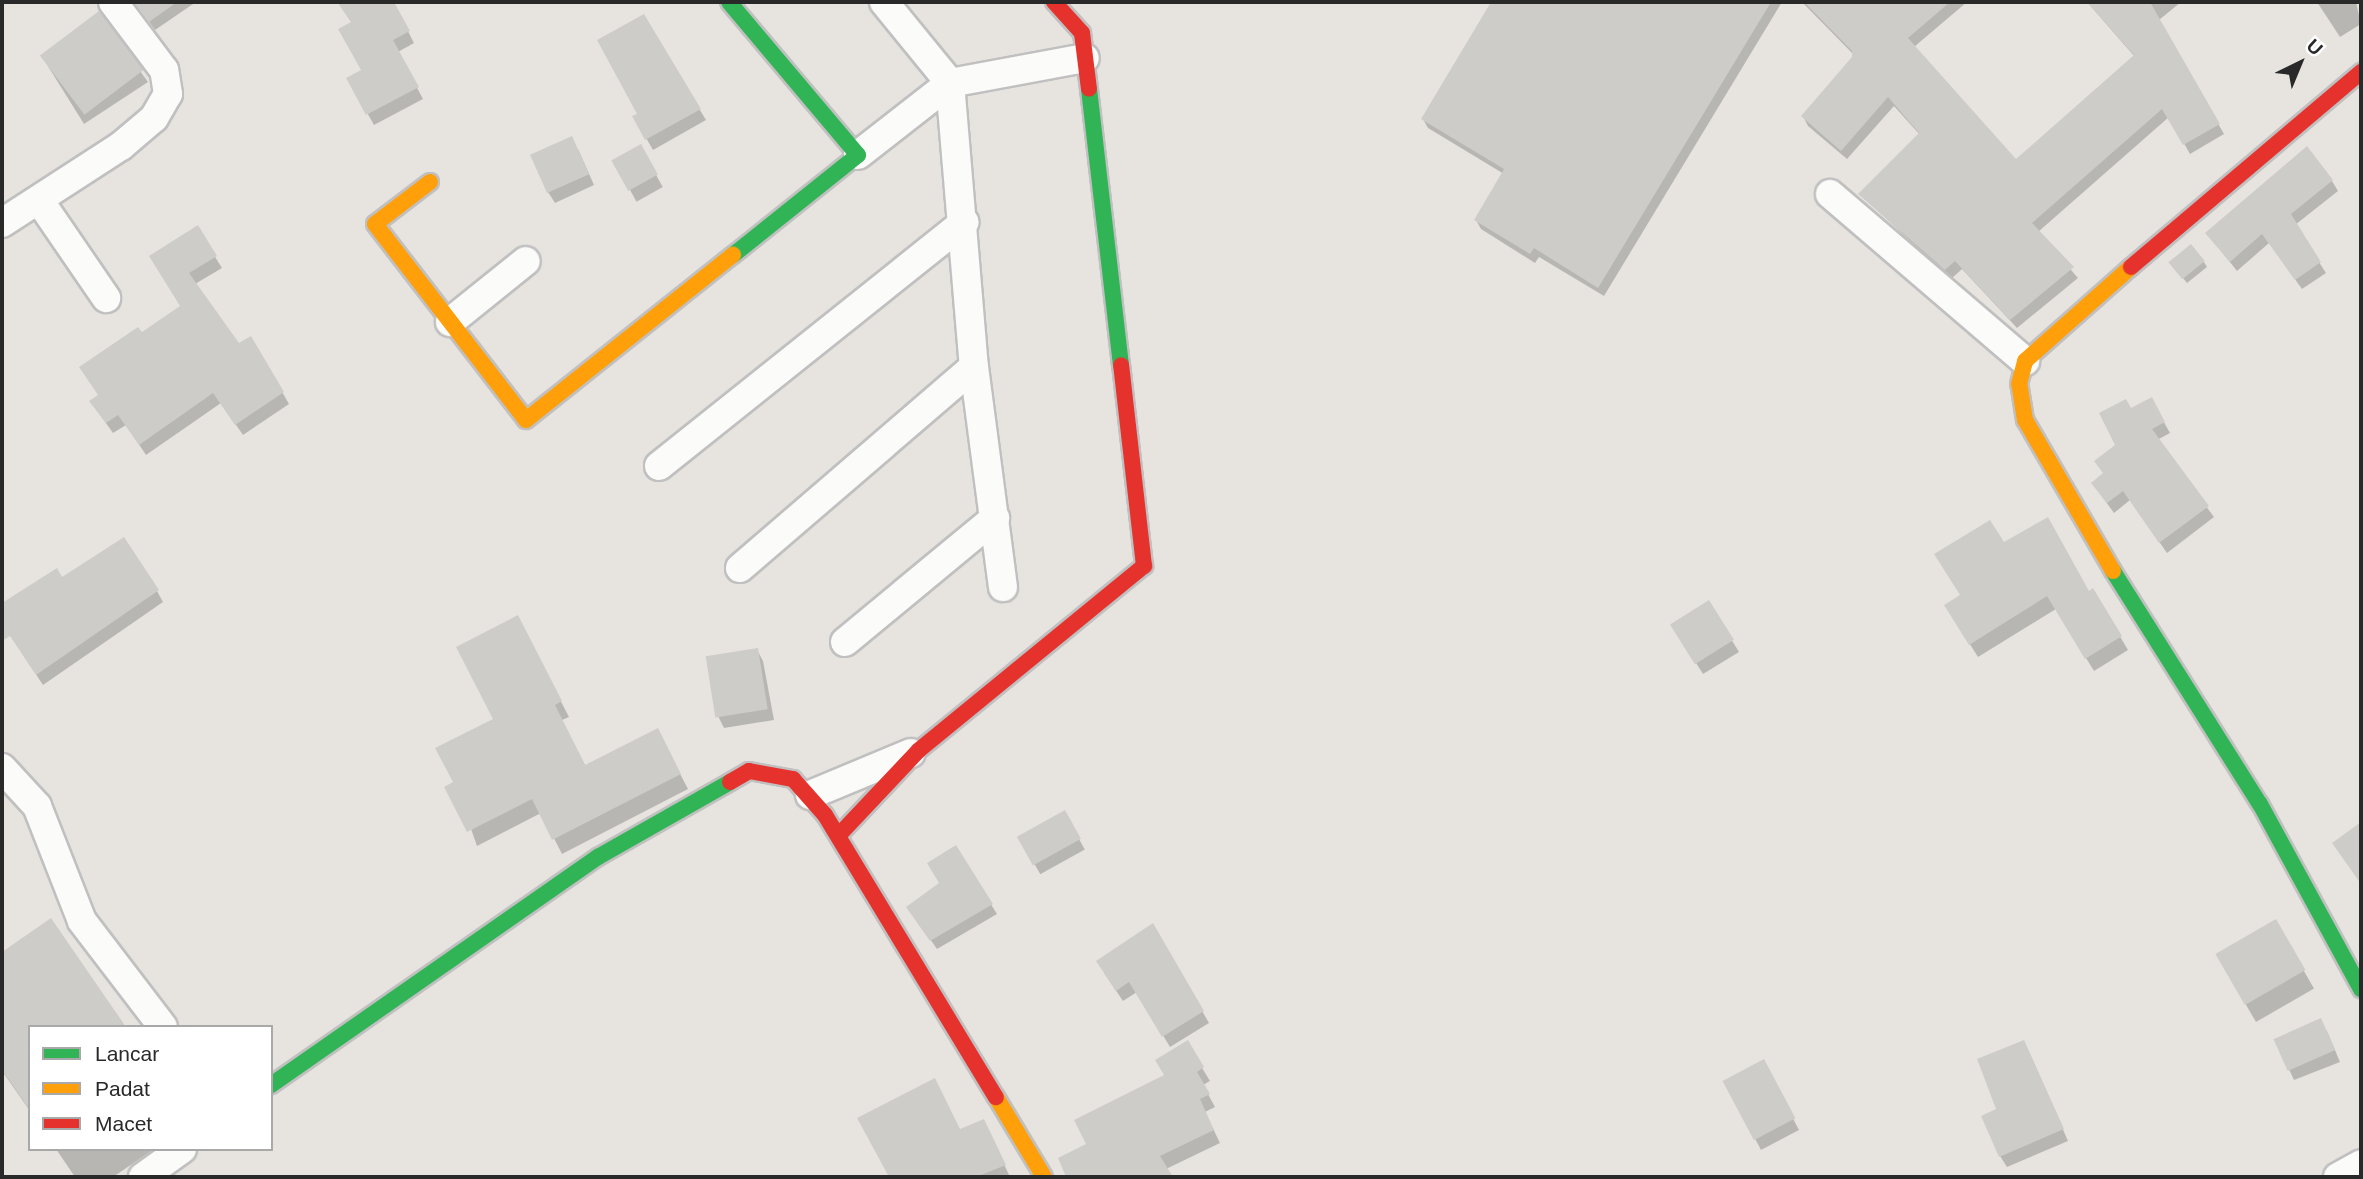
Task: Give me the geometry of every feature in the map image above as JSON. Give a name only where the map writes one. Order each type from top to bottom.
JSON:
[{"type":"street","points":[[2,223],[121,146],[154,118],[168,94],[164,70],[113,2]]},
{"type":"street","points":[[729,2],[858,155]]},
{"type":"street","points":[[884,2],[950,83],[965,222],[974,368],[1003,587]]},
{"type":"street","points":[[838,835],[919,750],[1143,566],[1082,33],[1054,2]]},
{"type":"street","points":[[430,183],[375,225],[526,420],[950,83],[1084,58]]},
{"type":"street","points":[[2361,72],[2025,361],[2019,384],[2025,420],[2154,641],[2260,804],[2361,989]]},
{"type":"street","points":[[1830,194],[2025,361]]},
{"type":"street","points":[[39,200],[106,298]]},
{"type":"street","points":[[659,466],[965,222]]},
{"type":"street","points":[[450,322],[526,261]]},
{"type":"street","points":[[740,568],[974,368]]},
{"type":"street","points":[[845,642],[995,518]]},
{"type":"street","points":[[810,795],[919,750]]},
{"type":"street","points":[[2,768],[37,806],[82,921],[161,1025]]},
{"type":"street","points":[[273,1084],[505,920],[687,803],[748,772],[793,779],[810,795],[838,835],[1044,1177]]},
{"type":"street","points":[[143,1177],[180,1151]]},
{"type":"street","points":[[2338,1177],[2361,1164]]},
{"type":"building","points":[[134,2],[177,2],[149,22]]},
{"type":"building","points":[[337,2],[394,2],[410,31],[393,40],[419,87],[366,115],[346,78],[361,70],[338,29],[351,22]]},
{"type":"building","points":[[1491,2],[1771,2],[1598,288],[1534,248],[1530,254],[1474,220],[1504,169],[1421,119]]},
{"type":"building","points":[[1804,2],[1950,2],[1908,38],[2016,159],[2134,55],[2087,2],[2150,2],[2220,124],[2183,145],[2162,109],[2032,223],[2074,267],[2010,320],[1955,261],[1945,270],[1858,194],[1919,133],[1888,97],[1841,151],[1801,116],[1852,57],[1852,51]]},
{"type":"building","points":[[99,11],[144,70],[84,115],[40,56]]},
{"type":"building","points":[[644,14],[701,109],[645,140],[632,116],[637,114],[597,40]]},
{"type":"building","points":[[572,136],[589,174],[547,193],[530,155]]},
{"type":"building","points":[[641,144],[658,175],[628,191],[611,160]]},
{"type":"building","points":[[2307,146],[2333,180],[2291,214],[2321,262],[2295,280],[2262,234],[2230,262],[2205,233]]},
{"type":"building","points":[[198,225],[217,256],[189,273],[239,343],[251,336],[284,392],[235,425],[213,393],[139,445],[118,415],[106,423],[89,401],[98,395],[79,367],[138,327],[142,332],[180,306],[149,256]]},
{"type":"building","points":[[2191,244],[2205,261],[2182,279],[2168,262]]},
{"type":"building","points":[[2152,397],[2165,422],[2152,429],[2209,506],[2159,543],[2123,491],[2107,503],[2091,483],[2103,473],[2094,461],[2115,445],[2099,413],[2126,399],[2131,408]]},
{"type":"building","points":[[2048,517],[2089,591],[2093,588],[2122,636],[2085,659],[2047,596],[1969,645],[1944,605],[1960,595],[1934,554],[1990,520],[2004,542]]},
{"type":"building","points":[[124,537],[159,590],[36,675],[10,636],[2,641],[2,603],[57,568],[62,577]]},
{"type":"building","points":[[1709,600],[1734,640],[1695,664],[1670,624]]},
{"type":"building","points":[[518,615],[562,701],[555,705],[585,765],[658,728],[681,774],[552,840],[532,799],[467,832],[444,787],[453,782],[435,748],[493,719],[456,647]]},
{"type":"building","points":[[758,648],[768,709],[715,718],[706,656]]},
{"type":"building","points":[[1065,810],[1081,839],[1033,866],[1017,837]]},
{"type":"building","points":[[2361,822],[2361,884],[2332,843]]},
{"type":"building","points":[[956,845],[993,904],[930,941],[906,907],[939,883],[927,863]]},
{"type":"building","points":[[51,918],[125,1025],[28,1025],[28,1107],[2,1070],[2,952]]},
{"type":"building","points":[[2276,919],[2306,970],[2245,1005],[2215,954]]},
{"type":"building","points":[[1153,923],[1204,1011],[1162,1037],[1129,982],[1116,991],[1096,961]]},
{"type":"building","points":[[2321,1018],[2335,1050],[2288,1071],[2273,1039]]},
{"type":"building","points":[[1188,1040],[1204,1067],[1197,1072],[1210,1094],[1200,1099],[1214,1130],[1160,1156],[1173,1177],[1066,1177],[1058,1158],[1086,1144],[1074,1120],[1164,1075],[1155,1060]]},
{"type":"building","points":[[2024,1040],[2064,1129],[1999,1157],[1981,1116],[1996,1109],[1977,1059]]},
{"type":"building","points":[[1764,1059],[1795,1118],[1754,1140],[1723,1081]]},
{"type":"building","points":[[935,1078],[960,1129],[984,1119],[1006,1165],[976,1177],[889,1177],[857,1118]]},
{"type":"traffic: fast","points":[[729,2],[858,155],[733,255]]},
{"type":"traffic: fast","points":[[1089,89],[1121,365]]},
{"type":"traffic: fast","points":[[2113,571],[2260,804],[2361,989]]},
{"type":"traffic: fast","points":[[273,1084],[598,857],[730,782]]},
{"type":"traffic: slow","points":[[430,182],[375,224],[526,420],[733,255]]},
{"type":"traffic: slow","points":[[2113,571],[2025,420],[2019,384],[2025,361],[2131,267]]},
{"type":"traffic: slow","points":[[996,1097],[1044,1177]]},
{"type":"traffic: jam","points":[[1054,2],[1082,33],[1089,89]]},
{"type":"traffic: jam","points":[[2131,267],[2361,72]]},
{"type":"traffic: jam","points":[[838,836],[919,750],[1144,566],[1121,365]]},
{"type":"traffic: jam","points":[[730,782],[749,771],[793,779],[825,815],[996,1097]]}]
